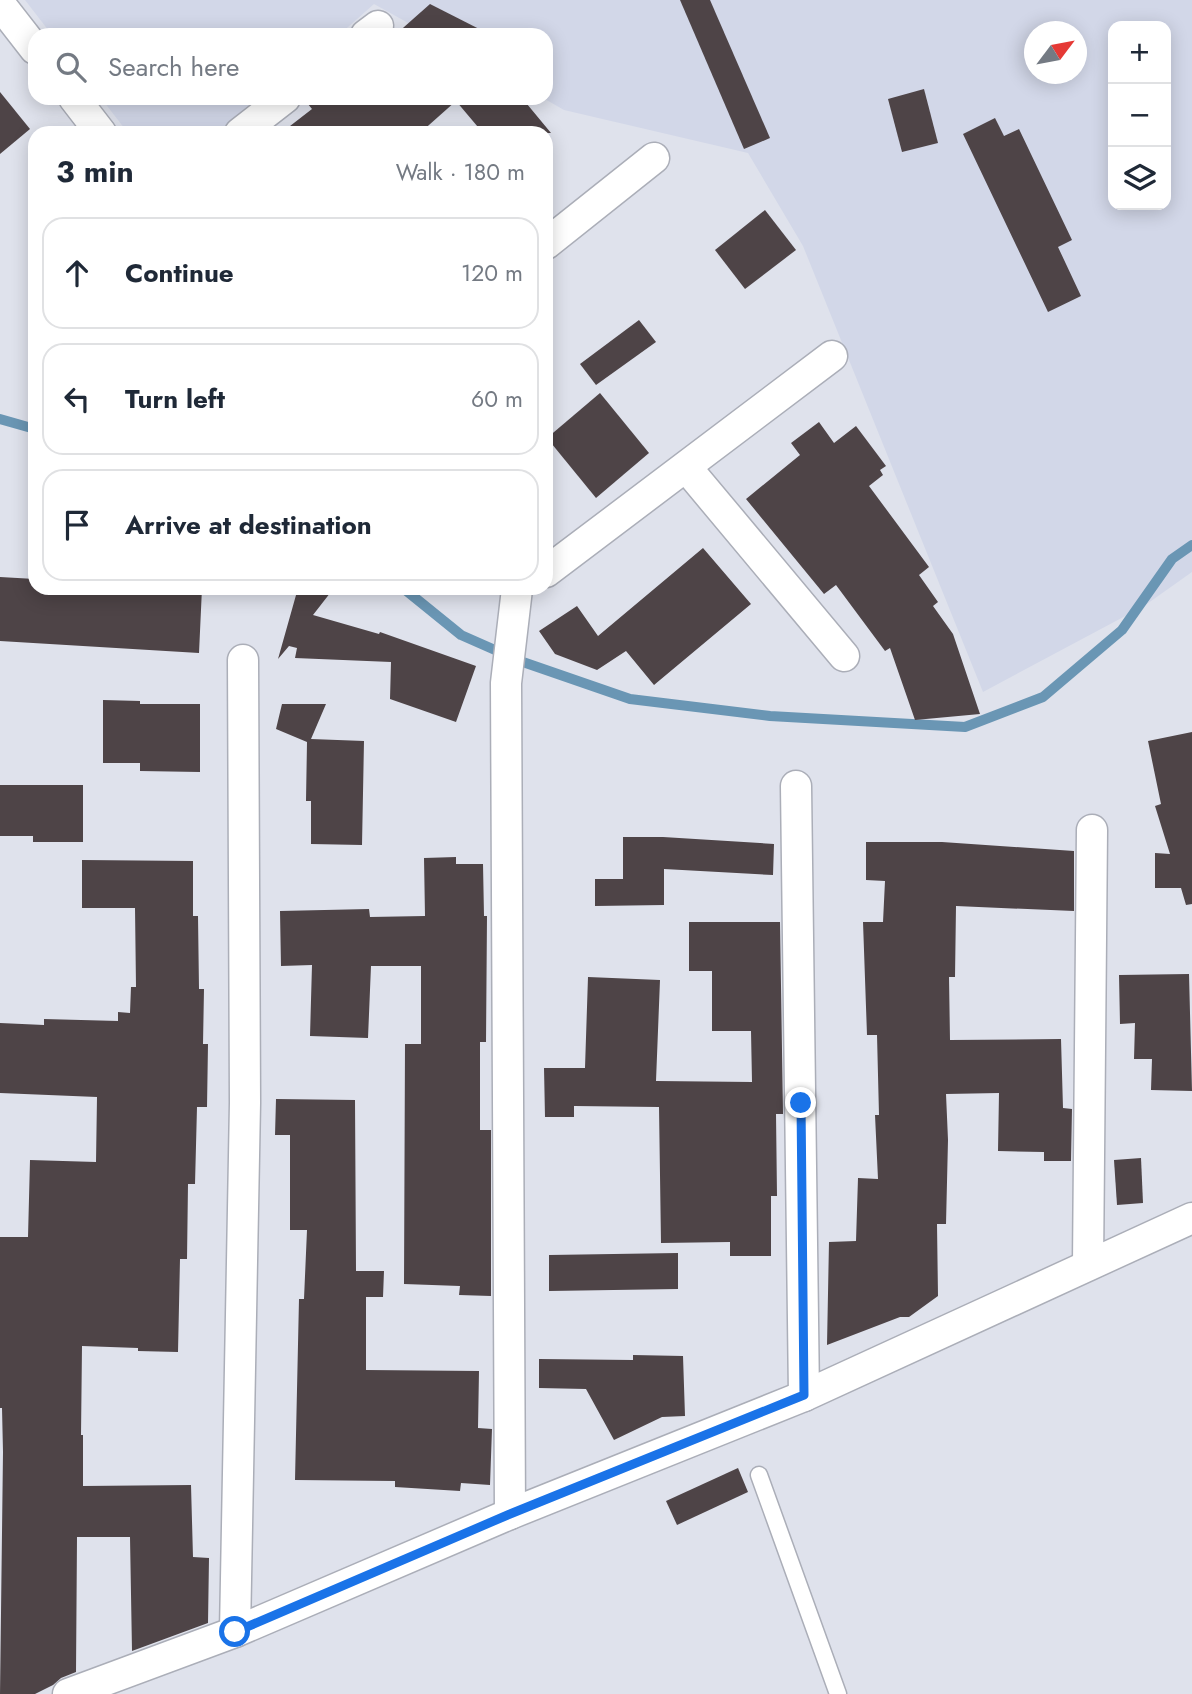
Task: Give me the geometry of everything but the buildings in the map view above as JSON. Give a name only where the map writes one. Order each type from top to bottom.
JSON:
[{"type":"street","points":[[0,4],[28,40]]},
{"type":"street","points":[[79,105],[96,126]]},
{"type":"street","points":[[249,126],[276,105]]},
{"type":"street","points":[[553,238],[654,158]]},
{"type":"street","points":[[553,567],[832,356]]},
{"type":"street","points":[[686,467],[844,656]]},
{"type":"street","points":[[510,1514],[506,683],[516,595]]},
{"type":"street","points":[[235,1632],[245,1103],[243,660]]},
{"type":"street","points":[[796,786],[804,1395]]},
{"type":"street","points":[[1088,1265],[1092,830]]},
{"type":"street","points":[[68,1694],[235,1632],[510,1514],[804,1395],[1192,1218]]},
{"type":"lane","points":[[760,1475],[838,1694]]},
{"type":"shaded area","points":[[25,0],[1192,0],[1192,572],[1144,606],[983,692],[803,246],[748,153],[564,110],[553,104],[553,28],[417,28],[374,4],[347,28],[47,28]]},
{"type":"shaded area","points":[[106,105],[260,105],[237,126],[123,126]]},
{"type":"waterway","points":[[0,419],[28,427]]},
{"type":"waterway","points":[[412,595],[461,635],[520,661],[630,699],[770,716],[965,727],[1043,697],[1122,630],[1172,559],[1192,545]]},
{"type":"route","points":[[235,1632],[510,1514],[804,1395],[801,1103]]}]
